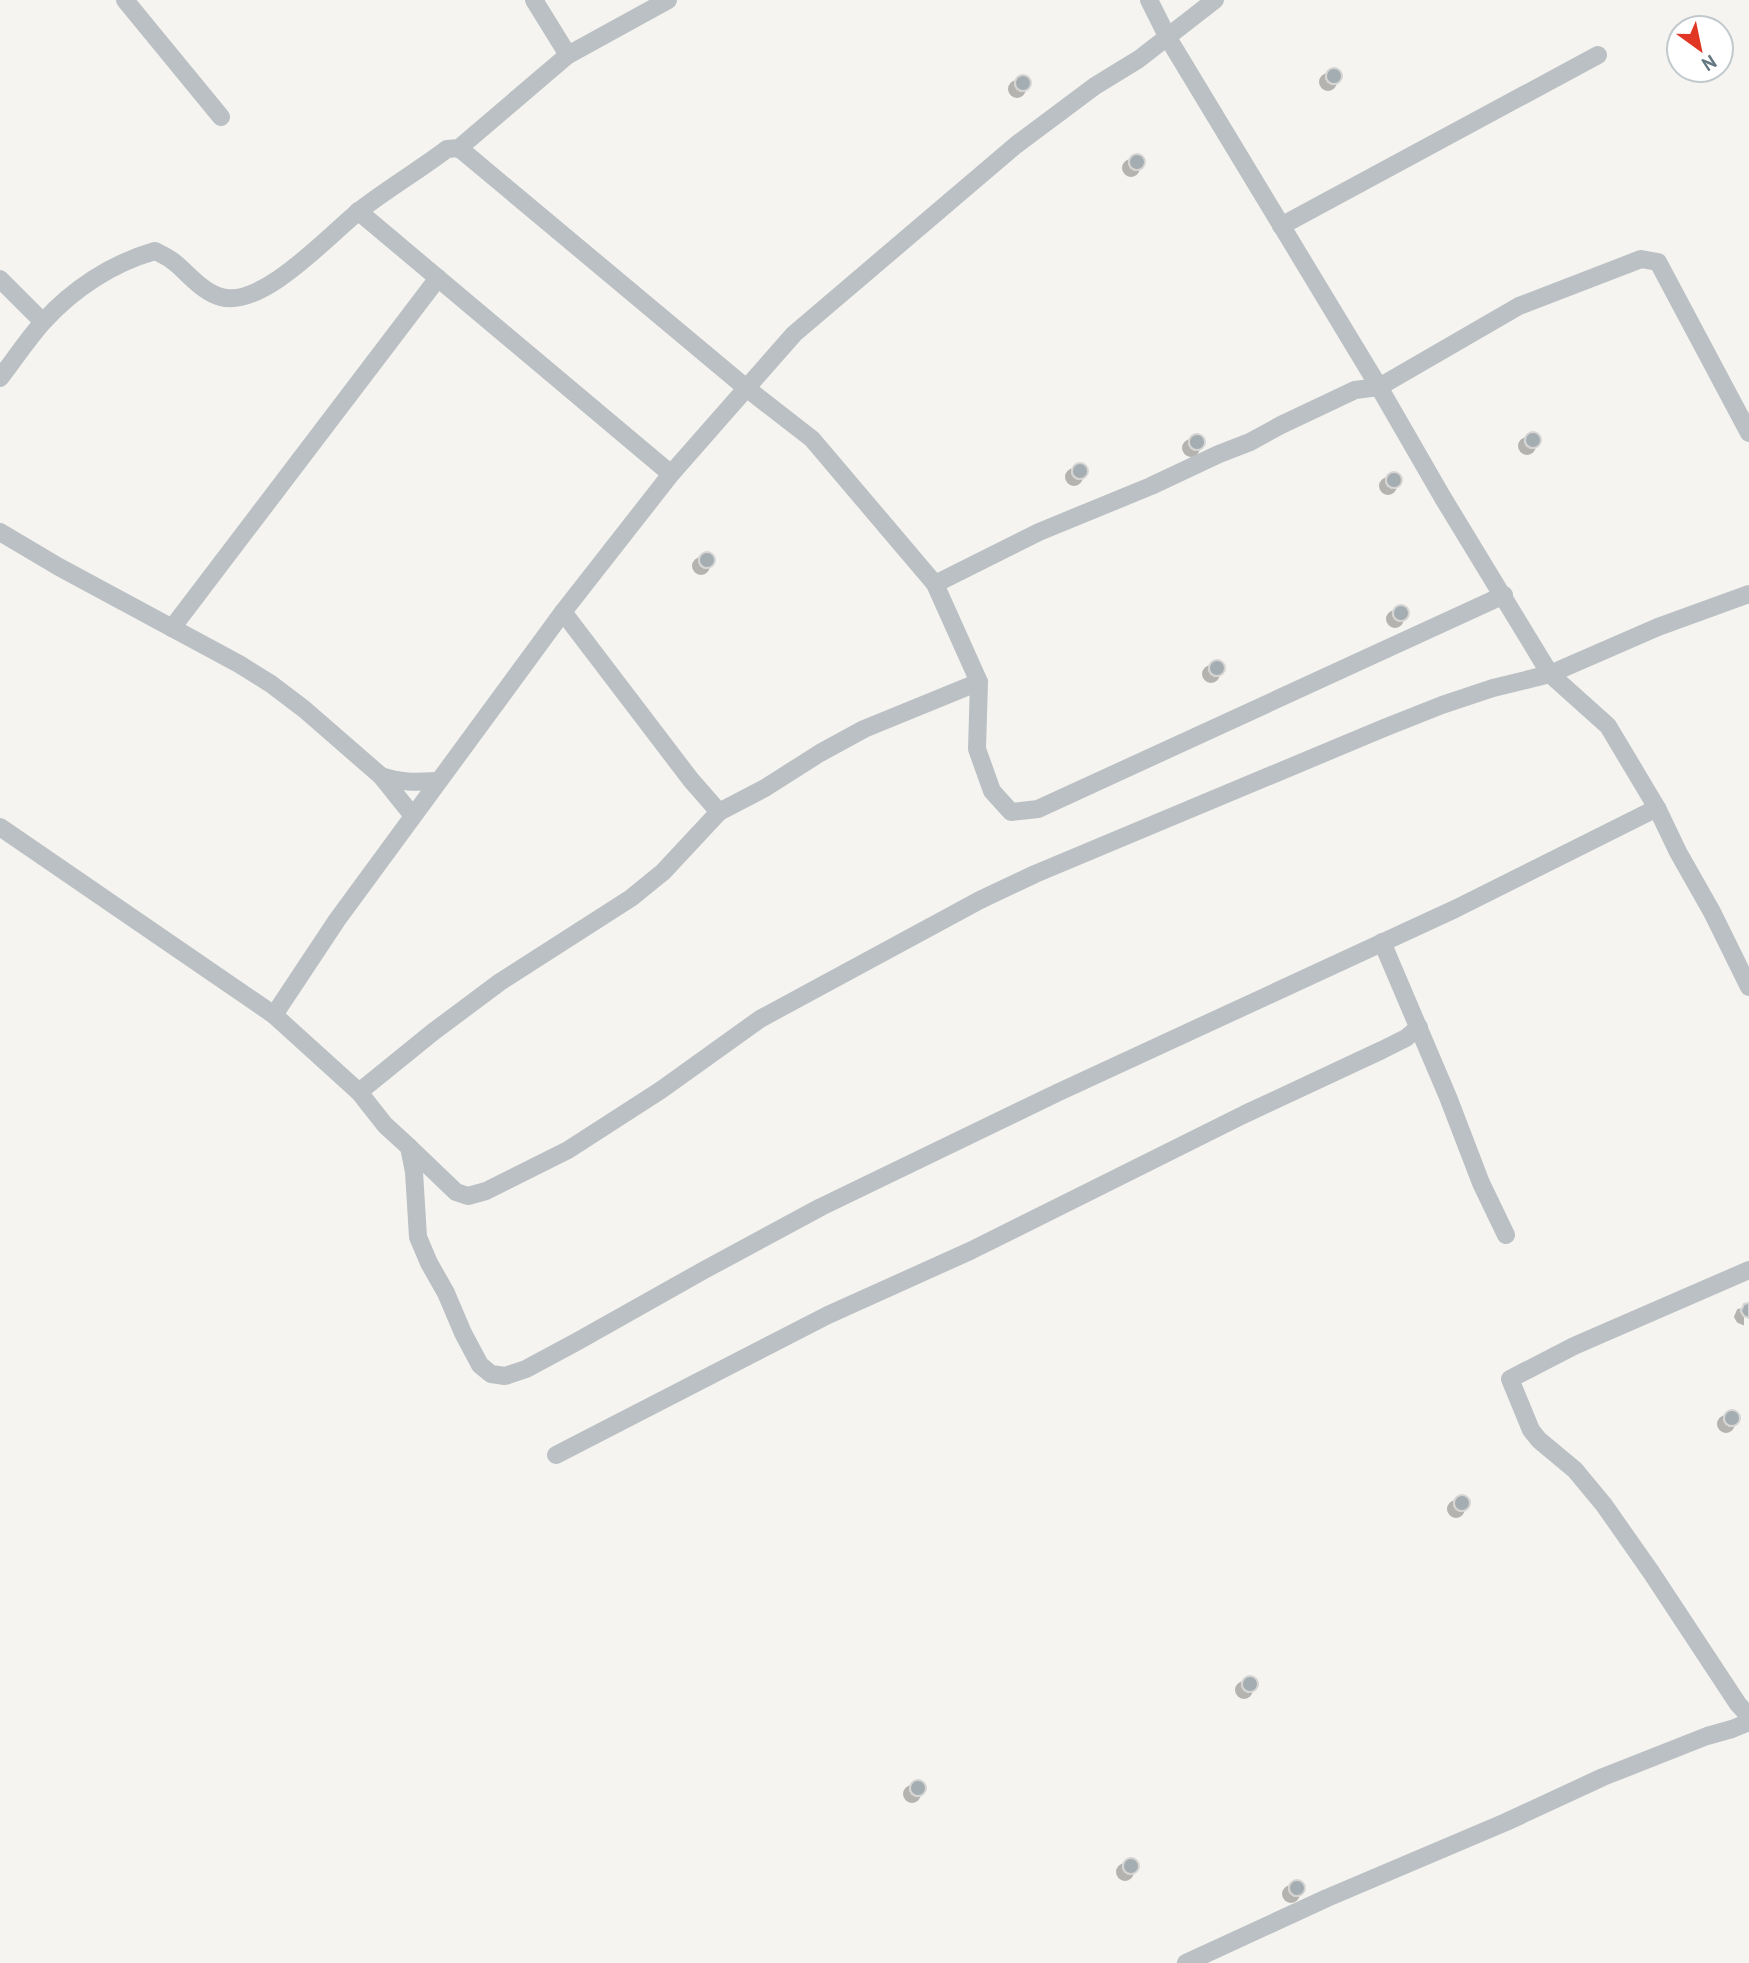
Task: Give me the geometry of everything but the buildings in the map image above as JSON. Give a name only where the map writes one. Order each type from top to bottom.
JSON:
[{"type":"street","points":[[125,0],[221,117]]},
{"type":"street","points":[[534,0],[568,55]]},
{"type":"street","points":[[0,378],[43,322],[72,295],[106,271],[139,255],[155,251],[171,260],[209,292],[223,298],[237,298],[278,280],[358,211],[447,149],[459,148],[568,55],[668,0]]},
{"type":"street","points":[[1149,0],[1168,38],[1550,674],[1608,726],[1657,808],[1749,987]]},
{"type":"street","points":[[274,1015],[337,920],[562,612],[670,474],[794,334],[1016,145],[1168,38],[1215,0]]},
{"type":"street","points":[[1281,226],[1598,55]]},
{"type":"street","points":[[459,148],[812,439],[935,584],[979,682],[977,749],[992,791],[1011,812],[1038,809],[1503,595]]},
{"type":"street","points":[[358,211],[670,474]]},
{"type":"street","points":[[935,584],[1039,532],[1250,442],[1354,390],[1379,387],[1518,306],[1641,259],[1658,262],[1749,433]]},
{"type":"street","points":[[172,628],[438,278]]},
{"type":"street","points":[[0,279],[43,322]]},
{"type":"street","points":[[0,532],[271,684],[381,776],[413,816]]},
{"type":"street","points":[[0,827],[274,1015],[359,1091],[385,1125],[456,1192],[468,1196],[486,1191],[568,1150],[671,1083],[760,1019],[980,900],[1035,874],[1407,719],[1493,688],[1550,674],[1658,627],[1749,594]]},
{"type":"street","points":[[562,612],[691,780],[719,812]]},
{"type":"street","points":[[359,1091],[500,982],[631,898],[663,872],[719,812],[864,729],[979,682]]},
{"type":"street","points":[[381,776],[412,783],[437,781]]},
{"type":"street","points":[[409,1147],[415,1183],[418,1237],[425,1254],[480,1365],[491,1374],[505,1377],[579,1341],[821,1207],[1059,1092],[1455,909],[1657,808]]},
{"type":"street","points":[[1382,942],[1448,1097],[1481,1184],[1506,1236]]},
{"type":"street","points":[[555,1455],[828,1315],[970,1251],[1245,1114],[1382,1050],[1406,1038],[1419,1027]]},
{"type":"street","points":[[1749,1270],[1574,1346],[1510,1379],[1531,1430],[1545,1446],[1575,1470],[1604,1505],[1749,1717]]},
{"type":"street","points":[[1186,1963],[1603,1777],[1749,1722]]}]
